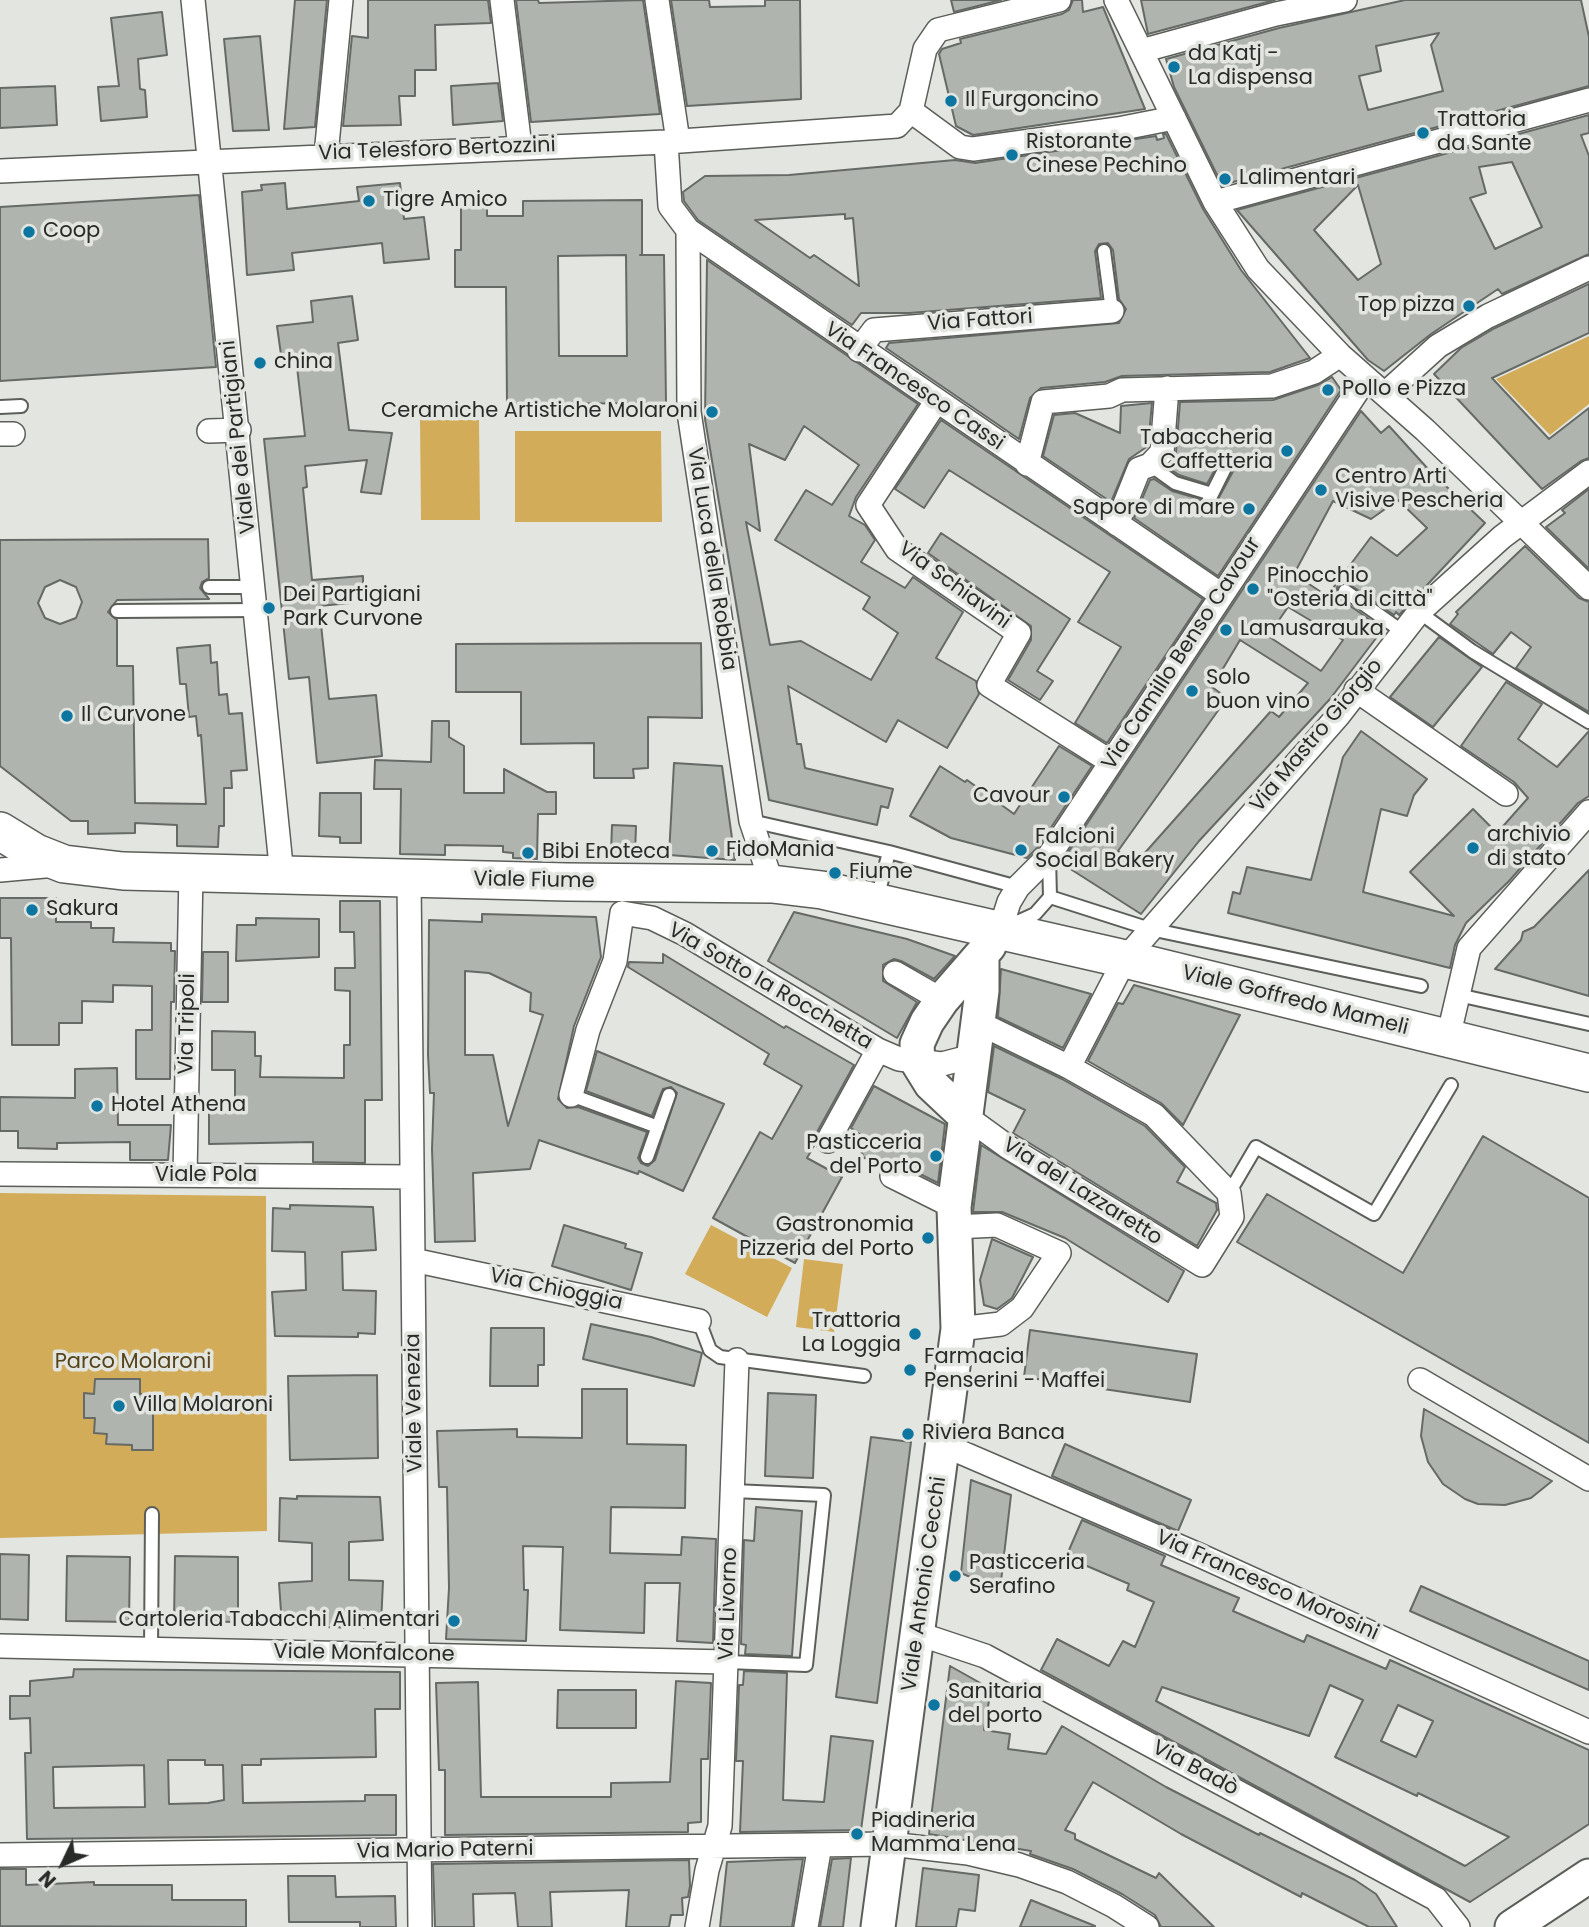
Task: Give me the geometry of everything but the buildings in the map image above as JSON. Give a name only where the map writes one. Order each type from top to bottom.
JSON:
[{"type":"main road","name":"Viale Fiume","points":[[0,831],[36,853],[64,864],[123,871],[409,879],[616,898],[772,884],[876,901],[991,943]]},
{"type":"main road","name":"Viale Goffredo Mameli","points":[[991,943],[1125,959],[1589,1073]]},
{"type":"street","name":"Viale dei Partigiani","points":[[193,0],[208,160],[239,430],[282,875]]},
{"type":"street","points":[[326,155],[341,0]]},
{"type":"street","points":[[502,0],[520,147]]},
{"type":"street","name":"Via Francesco Cassi","points":[[657,0],[672,141],[670,206],[688,230],[859,350],[1220,594]]},
{"type":"street","points":[[1059,0],[938,30],[925,49],[911,111],[960,147],[973,149],[1118,129],[1174,118]]},
{"type":"street","points":[[1116,0],[1215,202],[1258,269],[1340,355],[1385,394],[1589,588]]},
{"type":"street","points":[[1141,51],[1321,2],[1345,0]]},
{"type":"street","points":[[1215,202],[1589,100]]},
{"type":"street","name":"Via Telesforo Bertozzini","points":[[0,171],[672,141],[897,126],[911,111]]},
{"type":"street","name":"Via Luca della Robbia","points":[[688,230],[689,412],[751,821],[772,884]]},
{"type":"street","points":[[1385,394],[1438,346],[1488,316],[1589,268]]},
{"type":"street","name":"Via Fattori","points":[[859,350],[874,330],[1112,311]]},
{"type":"street","points":[[1027,464],[1043,402],[1109,396],[1122,390],[1272,386],[1314,372],[1340,355]]},
{"type":"street","name":"Via Camillo Benso Cavour","points":[[991,943],[1018,887],[1049,856],[1366,377]]},
{"type":"street","points":[[1116,524],[1139,469],[1150,465],[1162,453],[1167,388]]},
{"type":"street","name":"Via Schiavini","points":[[936,402],[868,505],[897,549],[1019,633],[989,685],[1111,762]]},
{"type":"street","points":[[209,431],[239,430]]},
{"type":"street","name":"Via Mastro Giorgio","points":[[1069,1067],[1125,959],[1338,716],[1419,612],[1455,576],[1589,472]]},
{"type":"street","points":[[1356,690],[1506,794]]},
{"type":"street","points":[[1448,1038],[1469,947],[1589,812]]},
{"type":"street","name":"Viale Fiume","points":[[0,870],[64,864]]},
{"type":"street","name":"Via Tripoli","points":[[185,1175],[191,873]]},
{"type":"street","name":"Viale Venezia","points":[[409,879],[420,1927]]},
{"type":"street","points":[[571,1095],[588,1030],[615,961],[616,898]]},
{"type":"street","name":"Via Sotto la Rocchetta","points":[[616,898],[685,934],[878,1050],[918,1063]]},
{"type":"street","points":[[964,1115],[931,1084],[918,1063],[917,1044],[927,1022],[942,1000],[964,971],[991,943]]},
{"type":"street","name":"Viale Antonio Cecchi","points":[[878,1927],[958,1329],[954,1217],[964,1115],[991,943]]},
{"type":"street","points":[[895,973],[942,1000]]},
{"type":"street","points":[[977,1022],[1069,1067],[1154,1115],[1229,1193]]},
{"type":"street","points":[[828,1141],[878,1050]]},
{"type":"street","points":[[918,1063],[942,1064],[972,1056]]},
{"type":"street","name":"Via del Lazzaretto","points":[[964,1115],[1008,1147],[1202,1265],[1232,1216],[1229,1193]]},
{"type":"street","name":"Viale Pola","points":[[0,1174],[412,1177]]},
{"type":"street","points":[[892,1176],[954,1217],[996,1225],[1059,1253],[1022,1308],[1001,1324],[958,1329]]},
{"type":"street","name":"Via Chioggia","points":[[413,1260],[699,1321]]},
{"type":"street","name":"Via Livorno","points":[[697,1927],[707,1870],[716,1847],[720,1826],[737,1360]]},
{"type":"street","points":[[1420,1380],[1589,1479]]},
{"type":"street","name":"Via Francesco Morosini","points":[[944,1445],[1199,1555],[1589,1732]]},
{"type":"street","name":"Via Badò","points":[[919,1634],[985,1656],[1436,1899],[1458,1927]]},
{"type":"street","name":"Viale Monfalcone","points":[[0,1646],[727,1662]]},
{"type":"street","name":"Via Mario Paterni","points":[[0,1855],[419,1852],[890,1844],[968,1853],[1018,1865],[1068,1882],[1147,1927]]},
{"type":"street","points":[[806,1927],[820,1845]]},
{"type":"street","points":[[1512,1927],[1589,1876]]},
{"type":"lane","points":[[1104,251],[1112,311]]},
{"type":"lane","points":[[0,407],[21,406]]},
{"type":"lane","points":[[1205,508],[1228,460]]},
{"type":"lane","points":[[1150,465],[1175,483],[1212,494]]},
{"type":"lane","points":[[209,587],[254,587]]},
{"type":"lane","points":[[1345,591],[1403,632]]},
{"type":"lane","points":[[117,611],[256,610]]},
{"type":"lane","points":[[1419,612],[1472,651],[1589,722]]},
{"type":"lane","points":[[751,821],[889,852],[1018,887]]},
{"type":"lane","points":[[876,901],[889,852]]},
{"type":"lane","points":[[991,943],[1035,914],[1050,897],[1049,856]]},
{"type":"lane","points":[[1050,897],[1150,929],[1421,986]]},
{"type":"lane","points":[[1458,995],[1589,1024]]},
{"type":"lane","points":[[1229,1193],[1256,1147],[1374,1214],[1451,1085]]},
{"type":"lane","points":[[571,1095],[657,1127]]},
{"type":"lane","points":[[647,1157],[669,1096]]},
{"type":"lane","points":[[699,1321],[710,1350],[720,1357],[864,1376]]},
{"type":"lane","points":[[727,1662],[806,1665],[824,1495],[733,1491]]},
{"type":"lane","points":[[151,1650],[152,1514]]},
{"type":"green space","points":[[1589,336],[1589,404],[1550,435],[1496,379]]},
{"type":"green space","points":[[420,420],[479,420],[480,520],[421,520]]},
{"type":"green space","points":[[515,431],[661,431],[662,522],[515,522]]},
{"type":"green space","name":"Parco Molaroni","points":[[0,1193],[266,1196],[267,1531],[0,1538]]},
{"type":"green space","points":[[711,1225],[792,1268],[767,1317],[685,1274]]},
{"type":"green space","points":[[804,1259],[843,1264],[834,1332],[796,1327]]},
{"type":"place","name":"da Katj - La dispensa","points":[[1174,67]]},
{"type":"place","name":"Il Furgoncino","points":[[951,101]]},
{"type":"place","name":"Trattoria da Sante","points":[[1423,133]]},
{"type":"place","name":"Ristorante Cinese Pechino","points":[[1012,155]]},
{"type":"place","name":"Lalimentari","points":[[1225,179]]},
{"type":"place","name":"Tigre Amico","points":[[369,201]]},
{"type":"place","name":"Coop","points":[[29,232]]},
{"type":"place","name":"Top pizza","points":[[1469,306]]},
{"type":"place","name":"china","points":[[260,363]]},
{"type":"place","name":"Pollo e Pizza","points":[[1328,390]]},
{"type":"place","name":"Ceramiche Artistiche Molaroni","points":[[712,412]]},
{"type":"place","name":"Tabaccheria Caffetteria","points":[[1287,451]]},
{"type":"place","name":"Centro Arti Visive Pescheria","points":[[1321,490]]},
{"type":"place","name":"Sapore di mare","points":[[1249,509]]},
{"type":"place","name":"Pinocchio \"Osteria di città\"","points":[[1253,589]]},
{"type":"place","name":"Dei Partigiani Park Curvone","points":[[269,608]]},
{"type":"place","name":"Lamusarauka","points":[[1226,630]]},
{"type":"place","name":"Solo buon vino","points":[[1192,691]]},
{"type":"place","name":"Il Curvone","points":[[67,716]]},
{"type":"place","name":"Cavour","points":[[1064,797]]},
{"type":"place","name":"archivio di stato","points":[[1473,848]]},
{"type":"place","name":"Falcioni Social Bakery","points":[[1021,850]]},
{"type":"place","name":"FidoMania","points":[[712,851]]},
{"type":"place","name":"Bibi Enoteca","points":[[528,853]]},
{"type":"place","name":"Fiume","points":[[835,873]]},
{"type":"place","name":"Sakura","points":[[32,910]]},
{"type":"place","name":"Hotel Athena","points":[[97,1106]]},
{"type":"place","name":"Pasticceria del Porto","points":[[936,1156]]},
{"type":"place","name":"Gastronomia Pizzeria del Porto","points":[[928,1238]]},
{"type":"place","name":"Trattoria La Loggia","points":[[915,1334]]},
{"type":"place","name":"Farmacia Penserini - Maffei","points":[[910,1370]]},
{"type":"place","name":"Villa Molaroni","points":[[119,1406]]},
{"type":"place","name":"Riviera Banca","points":[[908,1434]]},
{"type":"place","name":"Pasticceria Serafino","points":[[955,1576]]},
{"type":"place","name":"Cartoleria Tabacchi Alimentari","points":[[454,1621]]},
{"type":"place","name":"Sanitaria del porto","points":[[934,1705]]},
{"type":"place","name":"Piadineria Mamma Lena","points":[[857,1834]]}]
